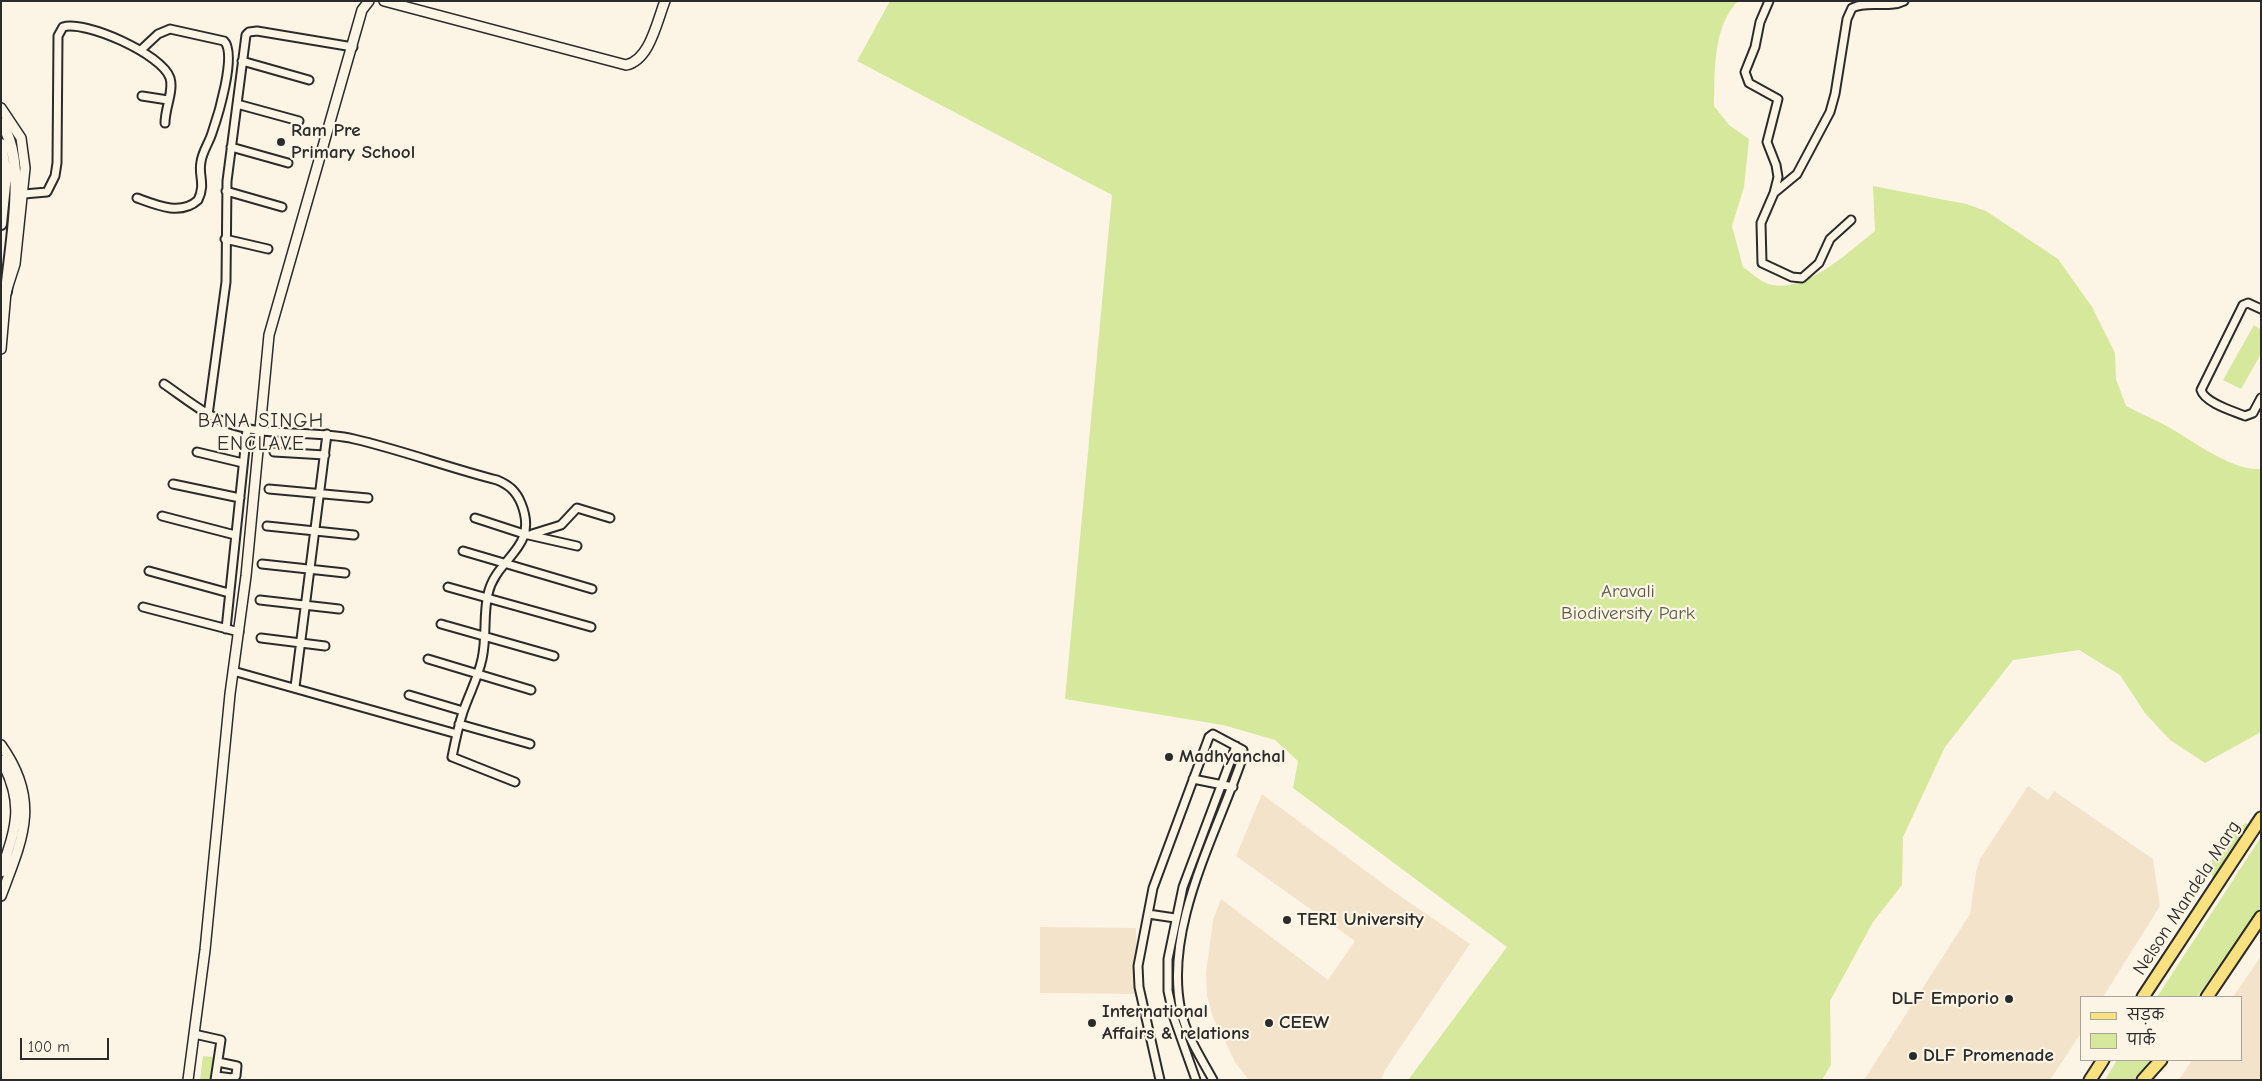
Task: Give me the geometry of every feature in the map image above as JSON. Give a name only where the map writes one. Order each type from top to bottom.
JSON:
[{"type":"main road","points":[[1,123],[12,146],[16,174],[6,292]]},
{"type":"main road","points":[[1,144],[6,175],[1,224]]},
{"type":"main road","name":"Nelson Mandela Marg","points":[[2144,996],[2261,818]]},
{"type":"main road","points":[[2209,996],[2261,917]]},
{"type":"main road","points":[[2090,1080],[2102,1061]]},
{"type":"main road","points":[[2143,1080],[2160,1061]]},
{"type":"main road","points":[[2153,1080],[2165,1061]]},
{"type":"street","points":[[188,1080],[233,671],[239,632],[271,324],[354,47],[362,10],[369,1]]},
{"type":"street","points":[[384,1],[626,65],[638,60],[644,53],[665,1]]},
{"type":"street","points":[[1769,1],[1760,22],[1755,47],[1745,76],[1749,83],[1778,99],[1767,142],[1778,172],[1774,193],[1761,223],[1762,260],[1764,266],[1792,277],[1802,278],[1810,273],[1819,263],[1830,239],[1851,220]]},
{"type":"street","points":[[1774,193],[1797,174],[1830,112],[1851,5],[1895,5],[1904,1]]},
{"type":"street","points":[[24,194],[47,192],[56,171],[58,36],[60,30],[67,26],[77,26],[142,49],[157,60],[168,74],[172,84],[165,123]]},
{"type":"street","points":[[137,198],[170,208],[187,207],[198,200],[203,178],[201,162],[216,121],[228,61],[228,46],[224,41],[176,30],[161,32],[142,49]]},
{"type":"street","points":[[208,414],[226,282],[226,191],[246,35],[252,31],[354,47]]},
{"type":"street","points":[[242,61],[310,80]]},
{"type":"street","points":[[142,96],[168,100]]},
{"type":"street","points":[[237,104],[299,121]]},
{"type":"street","points":[[1,108],[21,138],[25,168],[24,194],[15,264],[6,292],[1,349]]},
{"type":"street","points":[[231,147],[288,163]]},
{"type":"street","points":[[226,191],[282,206]]},
{"type":"street","points":[[225,239],[268,249]]},
{"type":"street","points":[[2261,309],[2248,303],[2243,305],[2201,390],[2202,394],[2245,416],[2253,413],[2261,398]]},
{"type":"street","points":[[164,384],[208,414],[247,429],[327,434],[371,443],[504,483],[516,493],[522,508],[527,534],[519,548],[492,582],[487,597],[486,636],[478,673],[459,724],[454,759],[515,782]]},
{"type":"street","points":[[226,629],[247,429]]},
{"type":"street","points":[[295,687],[327,434]]},
{"type":"street","points":[[197,452],[243,463]]},
{"type":"street","points":[[274,452],[325,455]]},
{"type":"street","points":[[173,484],[240,498]]},
{"type":"street","points":[[269,489],[368,498]]},
{"type":"street","points":[[527,534],[561,525],[577,508],[610,518]]},
{"type":"street","points":[[162,516],[235,535]]},
{"type":"street","points":[[476,518],[527,534],[577,546]]},
{"type":"street","points":[[267,526],[354,535]]},
{"type":"street","points":[[463,551],[592,589]]},
{"type":"street","points":[[262,564],[345,573]]},
{"type":"street","points":[[149,571],[229,594]]},
{"type":"street","points":[[448,587],[591,628]]},
{"type":"street","points":[[260,600],[339,609]]},
{"type":"street","points":[[143,607],[239,632]]},
{"type":"street","points":[[441,624],[554,656]]},
{"type":"street","points":[[261,638],[325,646]]},
{"type":"street","points":[[428,659],[531,690]]},
{"type":"street","points":[[233,671],[457,734]]},
{"type":"street","points":[[409,695],[463,711]]},
{"type":"street","points":[[459,724],[530,744]]},
{"type":"street","points":[[1160,1080],[1139,987],[1138,966],[1152,888],[1210,734],[1216,734],[1243,750],[1244,753],[1194,889],[1182,935],[1177,972],[1177,990],[1186,1026],[1213,1080]]},
{"type":"street","points":[[1,745],[16,767],[22,782],[25,800],[21,841],[1,896]]},
{"type":"street","points":[[1196,1080],[1174,1018],[1168,991],[1168,959],[1175,918],[1183,887],[1220,784],[1236,746]]},
{"type":"street","points":[[1,760],[14,783],[16,809],[12,840],[1,872]]},
{"type":"street","points":[[1193,779],[1233,787]]},
{"type":"street","points":[[1148,914],[1175,918]]},
{"type":"street","points":[[194,1034],[220,1040],[215,1078],[232,1078],[236,1076],[236,1066],[218,1062]]},
{"type":"shaded area","points":[[2028,786],[2048,800],[2054,791],[2153,859],[2160,906],[2104,996],[2080,996],[2080,1035],[2050,1080],[1864,1080],[1970,914],[1976,872],[1980,859]]},
{"type":"shaded area","points":[[1262,794],[1390,889],[1470,944],[1385,1070],[1381,1080],[1249,1080],[1235,1062],[1213,1017],[1207,996],[1206,973],[1213,920],[1221,899],[1328,980],[1355,941],[1236,856]]},
{"type":"shaded area","points":[[1040,927],[1136,928],[1137,994],[1040,993]]},
{"type":"shaded area","points":[[2261,956],[2261,1080],[2179,1080],[2191,1061],[2242,1061],[2242,996],[2234,996]]},
{"type":"green space","name":"Aravali Biodiversity Park","points":[[890,1],[1738,1],[1723,24],[1719,37],[1715,65],[1714,106],[1729,125],[1749,139],[1744,187],[1732,226],[1743,267],[1765,283],[1782,286],[1797,283],[1826,269],[1875,231],[1873,186],[1966,204],[1986,211],[2058,259],[2092,307],[2115,353],[2116,379],[2126,406],[2172,429],[2223,459],[2236,465],[2261,469],[2261,732],[2205,763],[2170,740],[2145,713],[2120,675],[2079,650],[2013,660],[1945,747],[1903,837],[1902,885],[1873,922],[1830,1001],[1831,1065],[1822,1080],[1408,1080],[1507,947],[1293,788],[1298,761],[1275,740],[1223,725],[1065,699],[1112,195],[857,61]]},
{"type":"green space","points":[[2254,325],[2261,330],[2261,354],[2241,389],[2223,380]]},
{"type":"green space","points":[[2246,823],[2251,826],[2212,885],[2212,846]]},
{"type":"green space","points":[[2261,837],[2261,908],[2198,996],[2158,996]]},
{"type":"green space","points":[[203,1056],[216,1057],[213,1080],[200,1080]]},
{"type":"green space","points":[[2116,1061],[2151,1061],[2138,1080],[2105,1080]]},
{"type":"place","name":"Ram Pre Primary School","points":[[281,142]]},
{"type":"place","name":"Madhyanchal","points":[[1169,757]]},
{"type":"place","name":"TERI University","points":[[1287,920]]},
{"type":"place","name":"DLF Emporio","points":[[2009,999]]},
{"type":"place","name":"International Affairs & relations","points":[[1092,1023]]},
{"type":"place","name":"CEEW","points":[[1269,1023]]},
{"type":"place","name":"DLF Promenade","points":[[1913,1056]]},
{"type":"district","name":"BANA SINGH ENCLAVE","points":[[261,432]]}]
